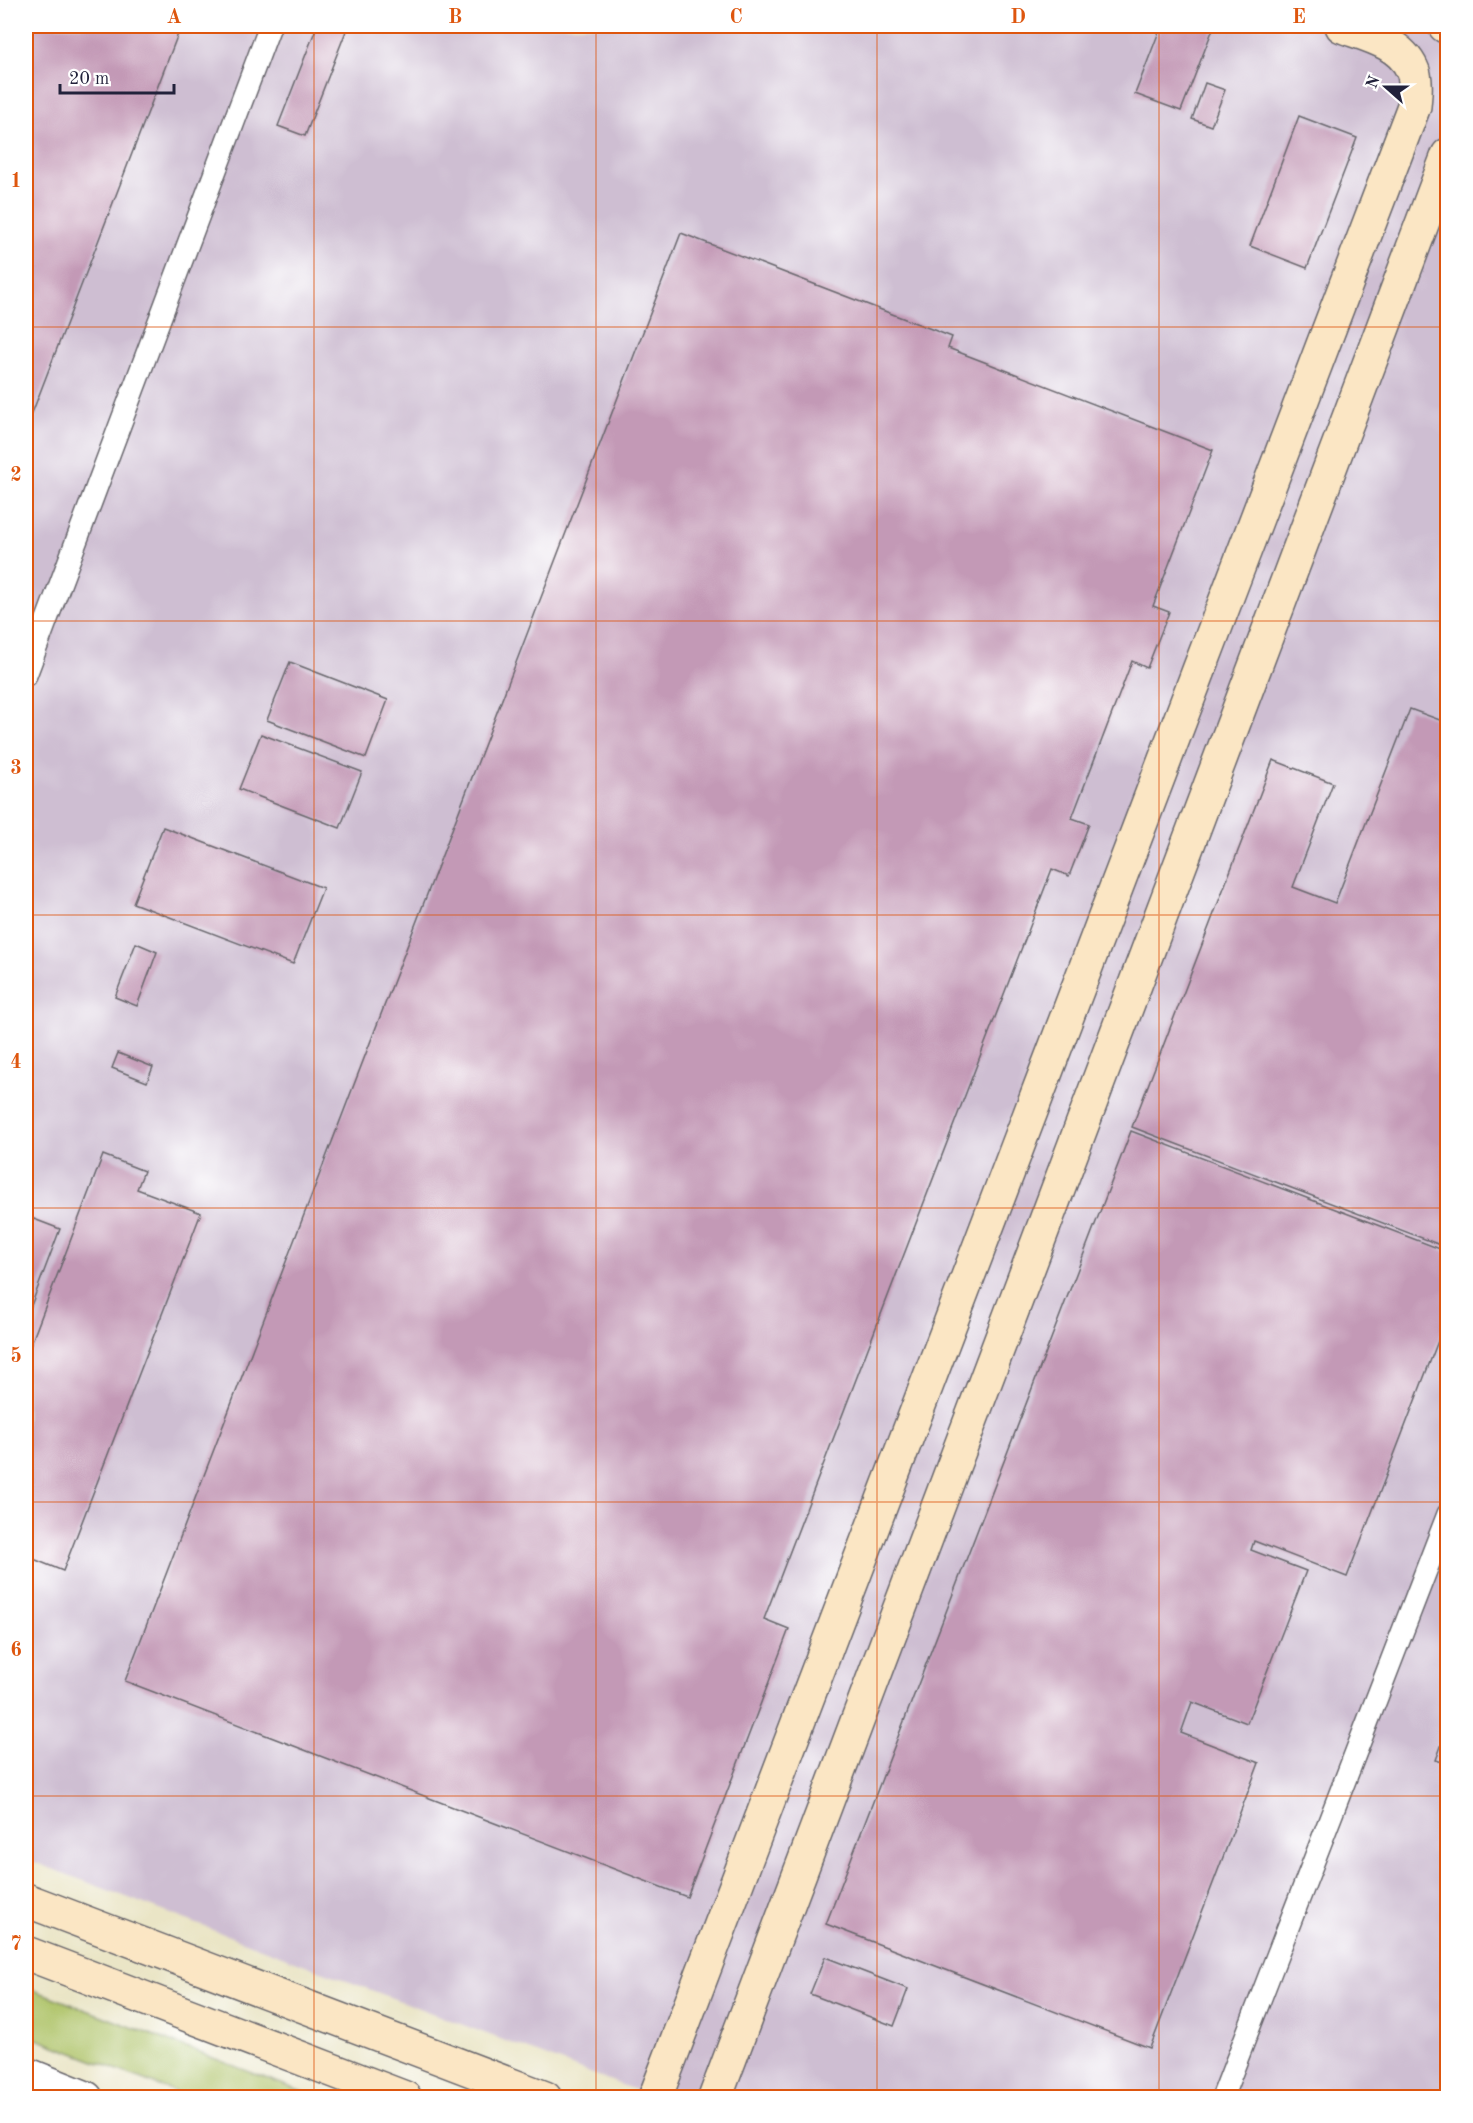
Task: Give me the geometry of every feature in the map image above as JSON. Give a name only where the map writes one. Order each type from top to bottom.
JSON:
[{"type":"street","points":[[655,2097],[1414,106],[1413,69],[1404,57],[1390,44],[1341,26]]},
{"type":"street","points":[[715,2097],[1448,154]]},
{"type":"street","points":[[26,1900],[545,2097]]},
{"type":"street","points":[[26,1953],[405,2097]]},
{"type":"street","points":[[26,2074],[86,2097]]},
{"type":"lane","points":[[26,675],[270,26]]},
{"type":"lane","points":[[1222,2097],[1448,1514]]},
{"type":"shaded area","points":[[26,26],[1447,26],[1447,2097],[653,2097],[26,1859]]},
{"type":"green space","points":[[26,1987],[316,2097],[189,2097],[26,2035]]},
{"type":"building","points":[[26,26],[181,26],[26,429]]},
{"type":"building","points":[[317,26],[348,26],[305,136],[278,126]]},
{"type":"building","points":[[1151,26],[1214,26],[1181,111],[1135,94],[1160,29]]},
{"type":"building","points":[[1205,83],[1225,90],[1211,126],[1192,119]]},
{"type":"building","points":[[1299,116],[1357,138],[1307,268],[1250,246]]},
{"type":"building","points":[[681,233],[952,337],[948,348],[1213,450],[1153,606],[1169,612],[1147,668],[1132,661],[1072,818],[1089,824],[1069,876],[1052,869],[764,1619],[789,1629],[687,1897],[125,1681]]},
{"type":"building","points":[[290,662],[388,700],[366,758],[267,720]]},
{"type":"building","points":[[1410,709],[1448,723],[1448,1248],[1132,1127],[1273,760],[1333,783],[1293,887],[1335,903]]},
{"type":"building","points":[[261,734],[362,772],[340,828],[239,789]]},
{"type":"building","points":[[163,827],[323,888],[293,964],[133,903]]},
{"type":"building","points":[[136,943],[157,952],[137,1006],[115,997]]},
{"type":"building","points":[[118,1053],[153,1067],[147,1082],[112,1068]]},
{"type":"building","points":[[1131,1131],[1448,1252],[1448,1315],[1347,1577],[1254,1541],[1251,1550],[1306,1571],[1247,1723],[1192,1702],[1181,1733],[1259,1763],[1150,2048],[826,1924]]},
{"type":"building","points":[[103,1155],[144,1171],[137,1189],[201,1213],[63,1571],[26,1556],[26,1357]]},
{"type":"building","points":[[26,1216],[60,1229],[26,1319]]},
{"type":"building","points":[[1448,1730],[1448,1764],[1436,1760]]},
{"type":"building","points":[[825,1957],[908,1989],[894,2026],[810,1994]]}]
